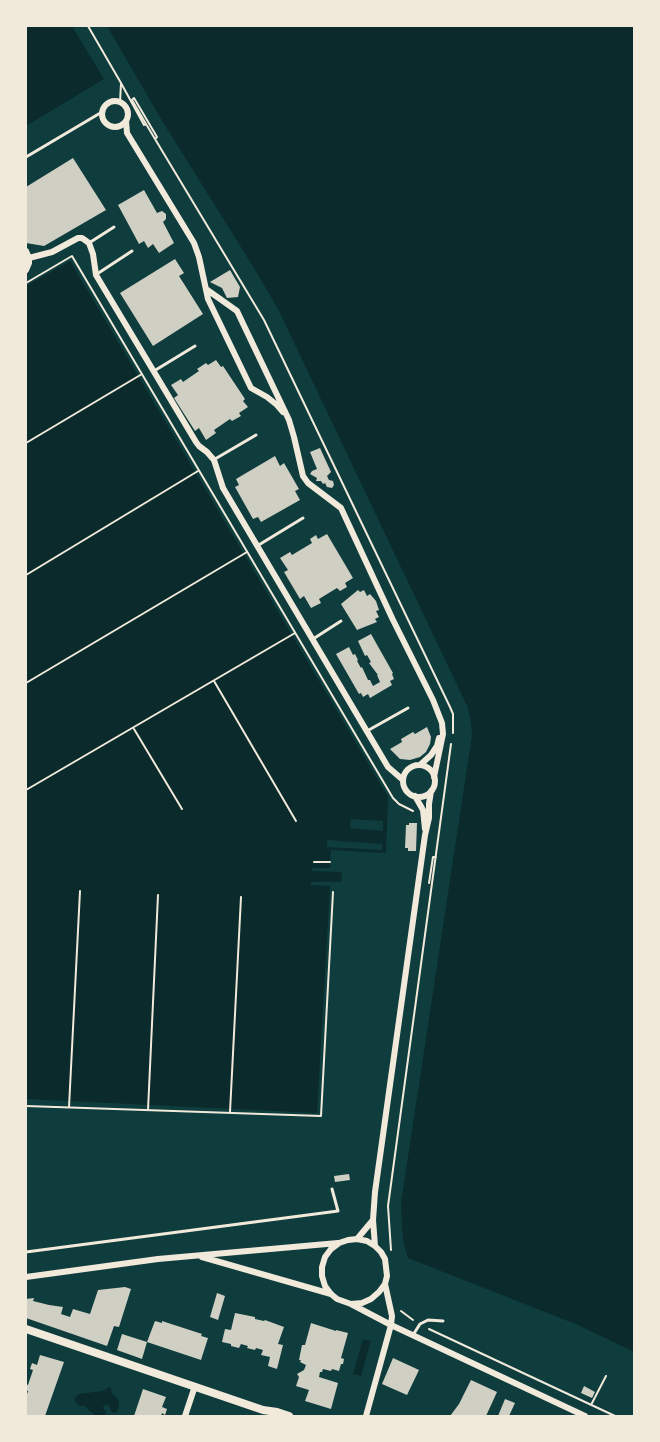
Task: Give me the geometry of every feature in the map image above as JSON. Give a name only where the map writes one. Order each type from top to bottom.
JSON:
[{"type":"street","points":[[127,133],[126,108],[117,101],[106,105],[102,112],[106,123],[117,126],[127,133],[194,243],[208,298],[251,388],[277,405],[289,420]]},
{"type":"street","points":[[117,126],[126,121]]},
{"type":"street","points":[[29,258],[52,252],[78,238],[89,243],[96,274],[153,372],[196,442],[214,460],[223,488],[257,546],[388,767],[403,780]]},
{"type":"street","points":[[26,251],[29,258],[26,270]]},
{"type":"street","points":[[206,290],[237,311],[289,420],[303,476],[308,483],[341,508],[442,723],[443,734],[429,804],[429,818],[375,1192],[373,1220],[375,1246]]},
{"type":"street","points":[[216,314],[224,306],[229,306]]},
{"type":"street","points":[[431,791],[424,796],[415,796],[407,792],[403,780],[411,767],[420,765],[431,755],[436,746],[442,723]]},
{"type":"street","points":[[420,765],[429,769],[434,777]]},
{"type":"street","points":[[415,796],[423,810],[425,835]]},
{"type":"street","points":[[357,1239],[373,1220]]},
{"type":"street","points":[[26,1277],[158,1259],[339,1243],[357,1239],[367,1241],[381,1252],[387,1268],[387,1276],[380,1292],[362,1303],[351,1304]]},
{"type":"street","points":[[339,1243],[325,1257],[322,1267],[325,1286],[337,1299],[585,1416]]},
{"type":"street","points":[[198,1256],[331,1294]]},
{"type":"street","points":[[366,1416],[391,1325],[392,1316],[385,1284]]},
{"type":"street","points":[[26,1329],[195,1386],[262,1410],[272,1416]]},
{"type":"street","points":[[185,1416],[195,1386]]},
{"type":"street","points":[[262,1410],[289,1416]]},
{"type":"lane","points":[[26,157],[102,112]]},
{"type":"lane","points":[[89,243],[114,227]]},
{"type":"lane","points":[[96,274],[132,251]]},
{"type":"lane","points":[[153,372],[195,346]]},
{"type":"lane","points":[[214,460],[256,435]]},
{"type":"lane","points":[[257,546],[303,518]]},
{"type":"lane","points":[[313,639],[341,621]]},
{"type":"lane","points":[[367,731],[408,708]]},
{"type":"lane","points":[[26,1252],[338,1211],[332,1189]]},
{"type":"lane","points":[[413,1335],[420,1324],[428,1320],[443,1321]]},
{"type":"path","points":[[88,26],[144,125],[146,124]]},
{"type":"path","points":[[120,102],[121,83]]},
{"type":"path","points":[[155,139],[157,137],[134,98],[132,100],[146,124],[155,139],[264,320],[453,714],[453,730],[388,1206],[391,1256]]},
{"type":"path","points":[[26,283],[72,256],[293,633],[393,798],[416,813]]},
{"type":"path","points":[[26,443],[142,374]]},
{"type":"path","points":[[26,575],[198,471]]},
{"type":"path","points":[[26,683],[247,552]]},
{"type":"path","points":[[26,790],[293,633]]},
{"type":"path","points":[[214,681],[296,821]]},
{"type":"path","points":[[133,728],[182,809]]},
{"type":"path","points":[[429,883],[432,857],[436,857]]},
{"type":"path","points":[[314,862],[330,862]]},
{"type":"path","points":[[69,1108],[80,891]]},
{"type":"path","points":[[26,1106],[321,1116],[333,892]]},
{"type":"path","points":[[148,1110],[158,895]]},
{"type":"path","points":[[230,1113],[241,897]]},
{"type":"path","points":[[397,1305],[401,1311],[420,1324],[615,1416]]},
{"type":"path","points":[[591,1405],[606,1376]]},
{"type":"water","points":[[26,26],[72,26],[104,79],[26,126]]},
{"type":"water","points":[[107,26],[634,26],[634,1352],[578,1325],[408,1258],[404,1245],[401,1203],[472,735],[468,708],[279,311],[161,119]]},
{"type":"water","points":[[70,261],[388,797],[386,853],[331,850],[330,868],[312,868],[312,871],[342,872],[341,882],[311,882],[311,885],[330,886],[317,1113],[26,1099],[26,286]]},
{"type":"water","points":[[363,1339],[371,1341],[361,1376],[353,1374]]},
{"type":"water","points":[[109,1387],[119,1402],[116,1413],[112,1412],[108,1405],[104,1405],[106,1416],[96,1416],[84,1406],[79,1406],[74,1399],[78,1394],[103,1391]]},
{"type":"pier","points":[[351,819],[383,821],[383,831],[350,828]]},
{"type":"pier","points":[[327,840],[382,844],[382,850],[327,847]]},
{"type":"building","points":[[73,158],[106,210],[44,246],[26,243],[26,187]]},
{"type":"building","points":[[144,190],[157,213],[162,211],[166,214],[163,222],[174,243],[159,253],[153,244],[148,248],[144,241],[139,244],[118,205]]},
{"type":"building","points":[[175,259],[184,273],[179,276],[203,314],[153,346],[120,293]]},
{"type":"building","points":[[230,270],[240,287],[238,297],[227,298],[222,288],[210,282]]},
{"type":"building","points":[[216,360],[221,367],[223,366],[248,407],[239,413],[241,416],[232,421],[230,419],[214,430],[216,433],[206,440],[199,428],[195,431],[174,398],[178,395],[171,385],[181,379],[183,382],[206,363],[208,365]]},
{"type":"building","points":[[320,448],[331,472],[327,476],[333,481],[332,488],[327,487],[321,481],[316,481],[317,478],[310,474],[317,469],[310,452]]},
{"type":"building","points":[[275,456],[280,466],[284,463],[299,489],[295,491],[300,500],[261,522],[258,517],[253,519],[235,487],[239,485],[236,479]]},
{"type":"building","points":[[327,534],[353,578],[345,583],[347,587],[340,591],[337,588],[319,599],[321,603],[311,608],[304,596],[300,599],[284,572],[288,570],[280,558],[290,552],[292,555],[312,543],[310,539],[316,535],[318,539]]},
{"type":"building","points":[[358,590],[360,592],[364,590],[367,596],[370,594],[376,601],[379,610],[376,611],[379,617],[375,619],[377,622],[357,630],[341,604]]},
{"type":"building","points":[[371,634],[393,673],[394,679],[390,681],[392,685],[370,698],[368,694],[363,697],[361,693],[359,694],[336,654],[349,647],[373,686],[380,682],[358,641]]},
{"type":"building","points":[[427,727],[431,737],[430,744],[420,757],[410,760],[400,759],[390,749],[402,742],[401,739]]},
{"type":"building","points":[[417,823],[416,851],[408,851],[408,848],[405,848],[406,825]]},
{"type":"building","points":[[349,1174],[350,1180],[335,1182],[334,1176]]},
{"type":"building","points":[[125,1287],[131,1289],[119,1327],[114,1326],[107,1346],[26,1318],[26,1299],[34,1298],[33,1301],[63,1307],[61,1314],[70,1317],[73,1309],[90,1314],[98,1290]]},
{"type":"building","points":[[217,1293],[225,1296],[218,1320],[210,1317]]},
{"type":"building","points":[[235,1313],[284,1327],[278,1344],[283,1345],[277,1369],[268,1366],[270,1357],[261,1355],[263,1350],[247,1348],[248,1346],[241,1344],[239,1348],[222,1342],[225,1329],[231,1330]]},
{"type":"building","points":[[155,1321],[162,1323],[162,1321],[208,1338],[201,1360],[147,1342]]},
{"type":"building","points":[[311,1323],[348,1333],[341,1358],[344,1359],[343,1364],[339,1371],[323,1369],[320,1372],[319,1377],[338,1383],[331,1409],[305,1401],[309,1390],[296,1386],[299,1377],[297,1374],[304,1370],[306,1365],[299,1360]]},
{"type":"building","points":[[122,1334],[147,1342],[142,1359],[117,1350]]},
{"type":"building","points":[[40,1355],[64,1362],[45,1416],[26,1416],[28,1391],[26,1384],[28,1385],[33,1370],[30,1369],[32,1363],[37,1365]]},
{"type":"building","points":[[393,1358],[419,1370],[407,1395],[382,1384]]},
{"type":"building","points":[[471,1380],[497,1392],[486,1416],[450,1416],[459,1404]]},
{"type":"building","points":[[584,1386],[595,1392],[592,1398],[581,1393]]},
{"type":"building","points":[[143,1389],[166,1397],[162,1407],[167,1409],[165,1415],[162,1413],[161,1416],[134,1416]]},
{"type":"building","points":[[505,1399],[515,1403],[509,1416],[498,1416]]}]
